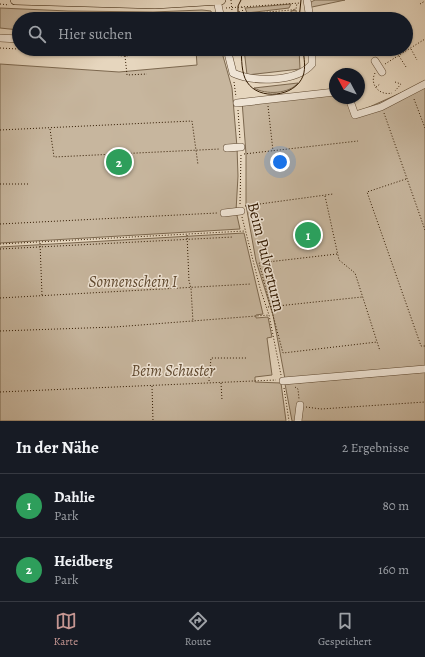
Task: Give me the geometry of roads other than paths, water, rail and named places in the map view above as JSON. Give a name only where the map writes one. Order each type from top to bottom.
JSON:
[{"type":"main road","points":[[15,0],[155,4],[221,0]]},
{"type":"main road","points":[[138,3],[152,0]]},
{"type":"street","points":[[217,0],[220,12]]},
{"type":"street","points":[[307,1],[309,12]]},
{"type":"street","points":[[0,38],[12,39]]},
{"type":"street","points":[[229,56],[233,73],[253,79],[294,76],[304,71],[312,64],[312,56]]},
{"type":"street","points":[[375,61],[380,70]]},
{"type":"street","points":[[350,104],[355,115],[382,107],[411,90],[425,84]]},
{"type":"street","points":[[237,103],[329,93]]},
{"type":"street","points":[[227,148],[241,150]]},
{"type":"street","points":[[224,213],[240,209]]},
{"type":"street","points":[[283,382],[425,369]]},
{"type":"street","points":[[298,421],[300,405]]},
{"type":"tram line","points":[[238,12],[238,6],[241,0]]},
{"type":"tram line","points":[[300,12],[301,0]]},
{"type":"tram line","points":[[242,56],[243,70],[247,82],[253,88],[268,94],[285,92],[299,83],[304,73],[304,56]]},
{"type":"place","name":"Heidberg","points":[[119,162]]},
{"type":"place","name":"Dahlie","points":[[308,235]]},
{"type":"park label","name":"Sonnenschein I","points":[[133,282]]},
{"type":"park label","name":"Beim Schuster","points":[[173,371]]}]
